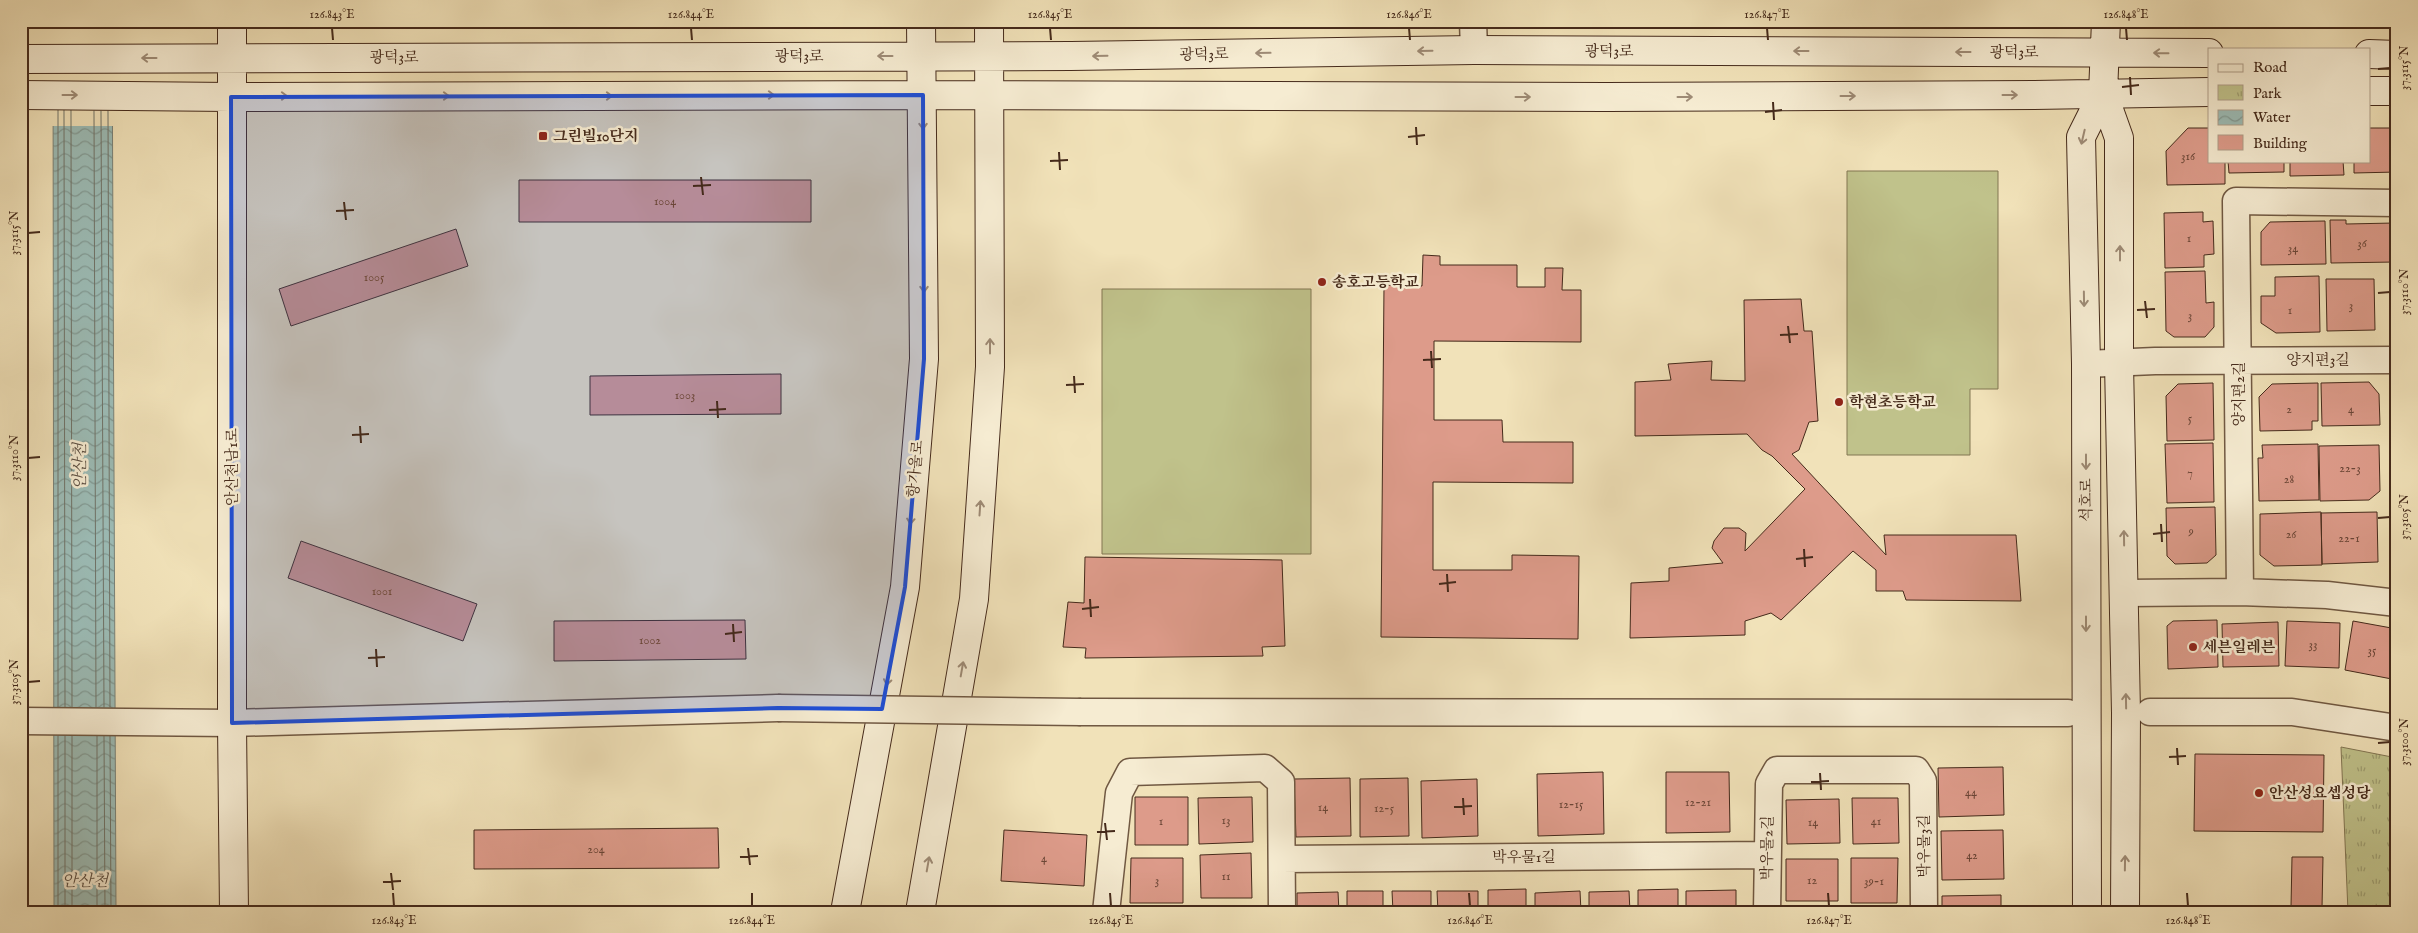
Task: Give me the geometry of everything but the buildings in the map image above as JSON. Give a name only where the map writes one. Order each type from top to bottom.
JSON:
[{"type":"main road","name":"안산천남1로","points":[[232,21],[232,723],[234,912]]},
{"type":"main road","name":"항가울로","points":[[845,912],[904,587],[924,360],[923,56],[921,21]]},
{"type":"main road","points":[[920,912],[974,599],[990,367],[991,95],[989,21]]},
{"type":"main road","name":"석호로","points":[[2106,21],[2103,93],[2119,138],[2119,363],[2126,713],[2124,912]]},
{"type":"main road","name":"광덕3로","points":[[21,59],[989,57],[1474,50],[2208,53]]},
{"type":"main road","points":[[2370,54],[2397,55]]},
{"type":"main road","points":[[2370,91],[2397,91]]},
{"type":"main road","points":[[21,95],[231,97],[923,94],[1607,98],[2208,92]]},
{"type":"main road","name":"석호로","points":[[2087,912],[2086,364],[2081,137],[2103,93]]},
{"type":"street","points":[[1473,21],[1474,50]]},
{"type":"street","name":"양지편2길","points":[[2240,592],[2236,201],[2397,203]]},
{"type":"street","name":"양지편3길","points":[[2086,364],[2239,360],[2397,360]]},
{"type":"street","points":[[2125,593],[2240,592],[2327,595],[2397,603]]},
{"type":"street","points":[[21,721],[232,723],[778,708],[1081,712],[2068,713]]},
{"type":"street","points":[[2150,712],[2292,712],[2397,728]]},
{"type":"street","points":[[1106,912],[1119,793],[1130,772],[1264,768],[1281,782],[1282,912]]},
{"type":"street","name":"박우물2길","points":[[1767,912],[1769,784],[1777,770],[1916,770],[1924,781]]},
{"type":"street","name":"박우물3길","points":[[1924,781],[1924,912]]},
{"type":"street","name":"박우물1길","points":[[1282,859],[1767,855]]},
{"type":"highlighted area","points":[[923,95],[924,359],[905,587],[882,709],[778,708],[232,723],[231,97]]},
{"type":"green space","points":[[1847,171],[1998,171],[1998,389],[1970,389],[1970,455],[1847,455]]},
{"type":"green space","points":[[1102,289],[1311,289],[1311,554],[1102,554]]},
{"type":"green space","points":[[2341,747],[2397,758],[2397,912],[2348,912]]},
{"type":"water","name":"안산천","points":[[53,21],[112,21],[116,912],[54,912]]},
{"type":"pier","points":[[50,27],[115,27],[115,126],[50,126]]},
{"type":"place","name":"그린빌10단지","points":[[543,136]]},
{"type":"place","name":"송호고등학교","points":[[1322,282]]},
{"type":"place","name":"학현초등학교","points":[[1839,402]]},
{"type":"place","name":"세븐일레븐","points":[[2193,647]]},
{"type":"place","name":"안산성요셉성당","points":[[2259,793]]}]
